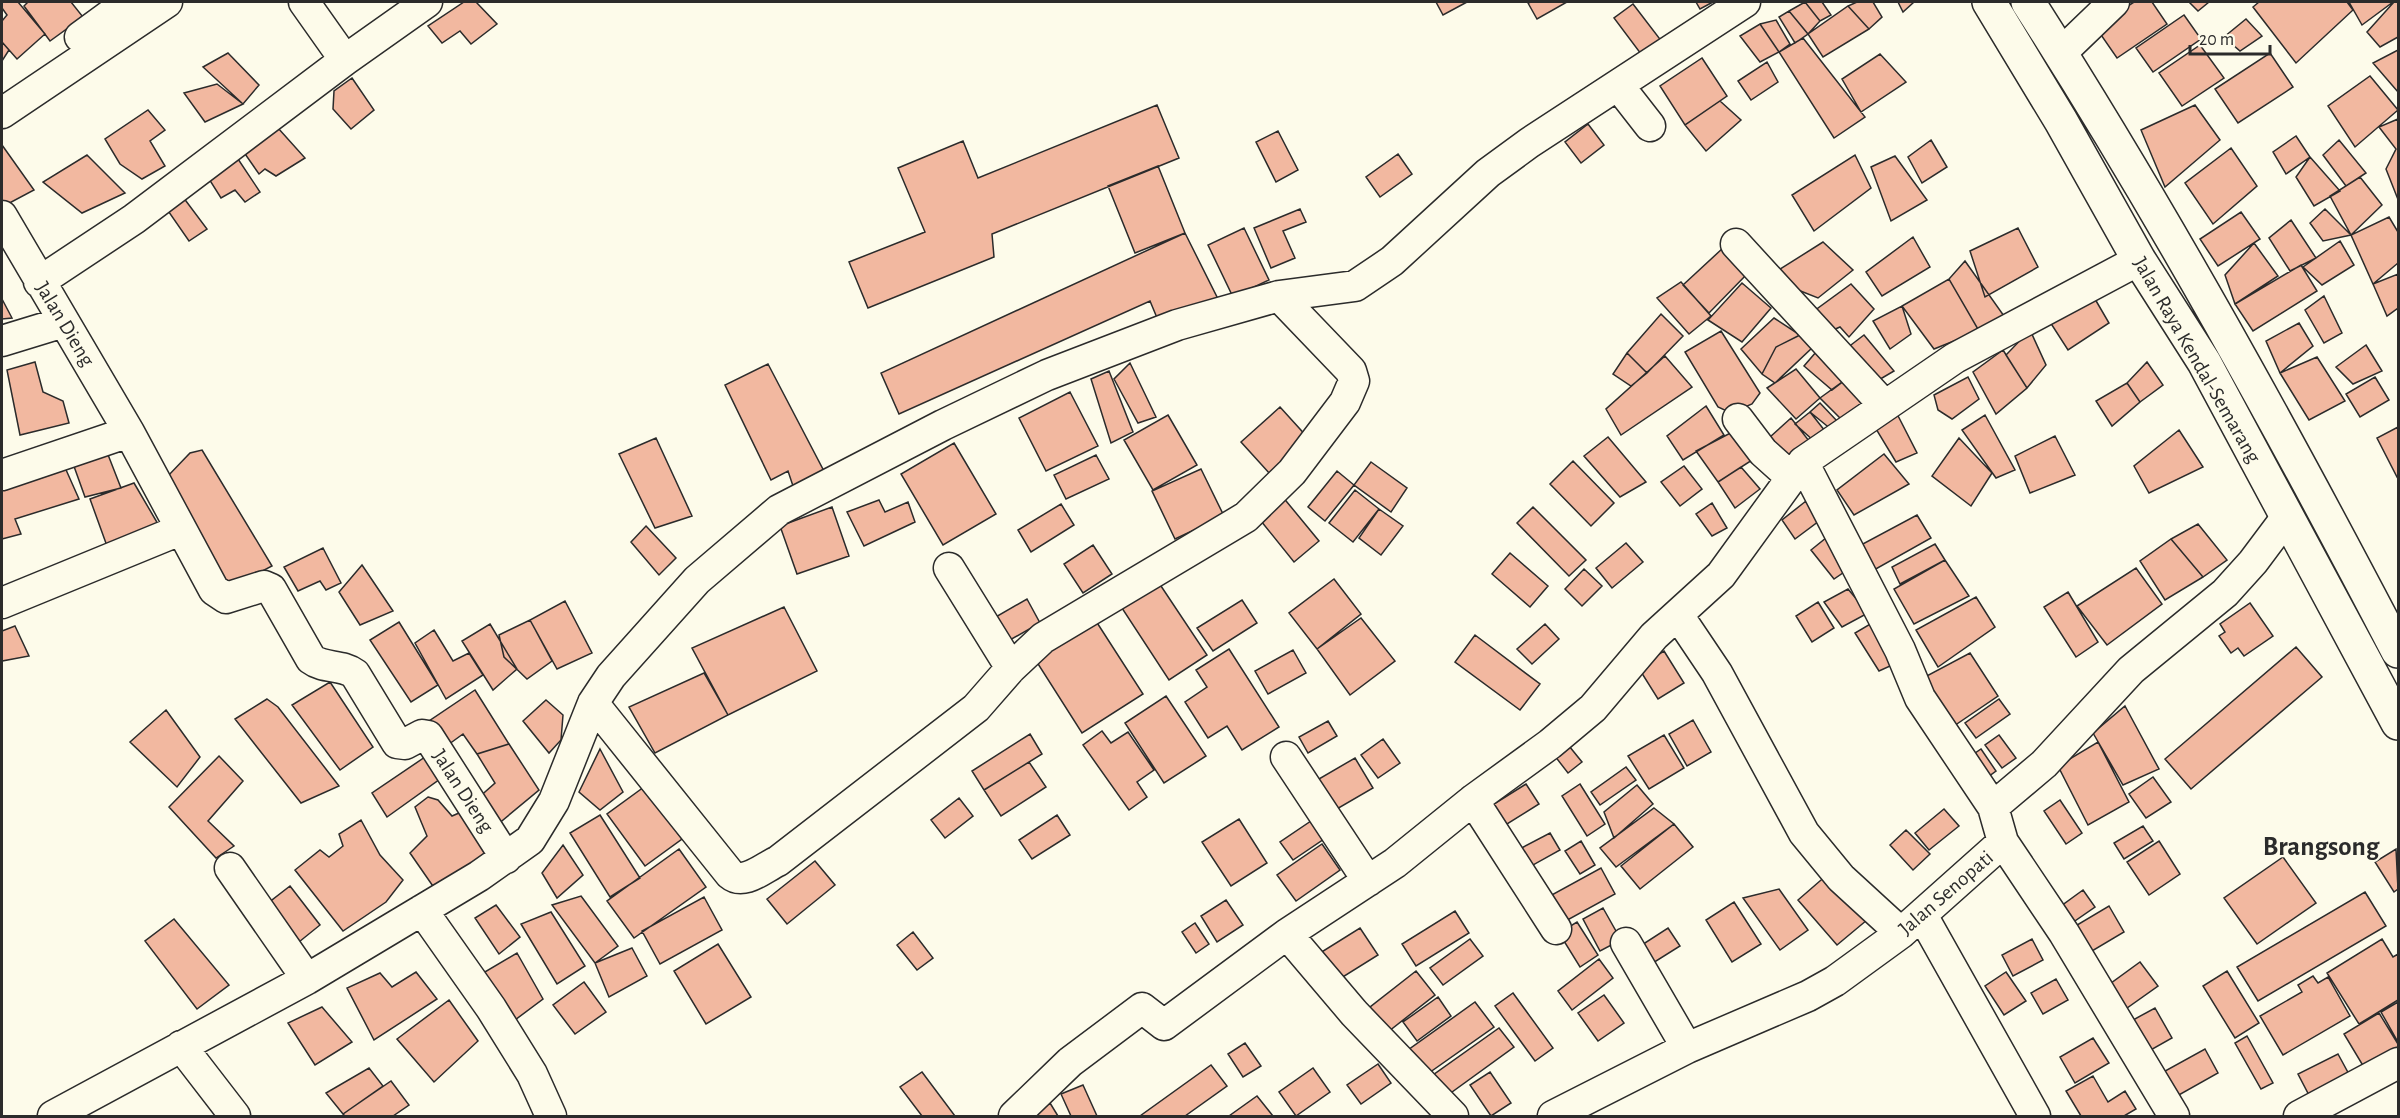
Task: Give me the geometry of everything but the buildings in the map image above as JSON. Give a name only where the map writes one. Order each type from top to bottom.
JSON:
[{"type":"highway","name":"Jalan Raya Kendal-Semarang","points":[[1989,2],[2139,260],[2204,362],[2398,723]]},
{"type":"highway","name":"Jalan Raya Kendal-Semarang","points":[[2028,2],[2093,103],[2236,351],[2398,651]]},
{"type":"street","points":[[2,92],[128,2]]},
{"type":"street","points":[[2,113],[167,2]]},
{"type":"street","points":[[304,2],[345,60]]},
{"type":"street","points":[[39,282],[134,219],[345,60],[427,2]]},
{"type":"street","points":[[53,1116],[307,979],[506,858],[530,840],[544,822],[593,703],[631,652],[697,580],[779,510],[943,425],[1047,375],[1177,325],[1279,296],[1355,286],[1392,261],[1488,173],[1528,143],[1745,2]]},
{"type":"street","points":[[2054,42],[2114,2]]},
{"type":"street","points":[[1618,85],[1650,126]]},
{"type":"street","name":"Jalan Dieng","points":[[2,216],[129,432],[180,530],[218,595],[226,598],[264,586],[271,589],[311,659],[317,664],[348,669],[355,674],[397,743],[405,744],[422,735],[428,736],[506,858]]},
{"type":"street","points":[[1736,244],[1884,405]]},
{"type":"street","points":[[1014,1116],[1070,1062],[1142,1008],[1164,1025],[1287,934],[1395,863],[1473,800],[1550,744],[1593,708],[1654,636],[1721,575],[1798,470],[1884,405],[1955,358],[2139,260]]},
{"type":"street","points":[[593,703],[730,874],[739,880],[778,861],[976,708],[1011,668],[1043,638],[1246,517],[1292,472],[1344,402],[1354,381],[1351,371],[1279,296]]},
{"type":"street","points":[[2,341],[64,322]]},
{"type":"street","points":[[1737,418],[1762,452],[1798,470]]},
{"type":"street","points":[[2,475],[129,432]]},
{"type":"street","name":"Jalan Senopati","points":[[1553,1116],[1687,1048],[1808,996],[1867,960],[2003,842],[1994,807],[1920,698],[1900,650],[1798,470]]},
{"type":"street","points":[[1994,807],[2044,764],[2131,670],[2225,593],[2253,562],[2286,518]]},
{"type":"street","points":[[2,603],[180,530]]},
{"type":"street","points":[[949,568],[1011,668]]},
{"type":"street","points":[[1678,615],[1717,673],[1804,833],[1841,878],[1911,924],[2035,1116]]},
{"type":"street","points":[[1286,757],[1368,881]]},
{"type":"street","points":[[1473,800],[1556,929]]},
{"type":"street","points":[[2003,842],[2064,933],[2174,1116]]},
{"type":"street","points":[[230,868],[307,979]]},
{"type":"street","points":[[422,910],[491,1008],[532,1074],[551,1116]]},
{"type":"street","points":[[1287,934],[1354,1013],[1453,1116]]},
{"type":"street","points":[[1626,943],[1687,1048]]},
{"type":"street","points":[[181,1046],[235,1116]]},
{"type":"street","points":[[2299,1116],[2398,1063]]},
{"type":"district","name":"Brangsong","points":[[2321,846]]}]
